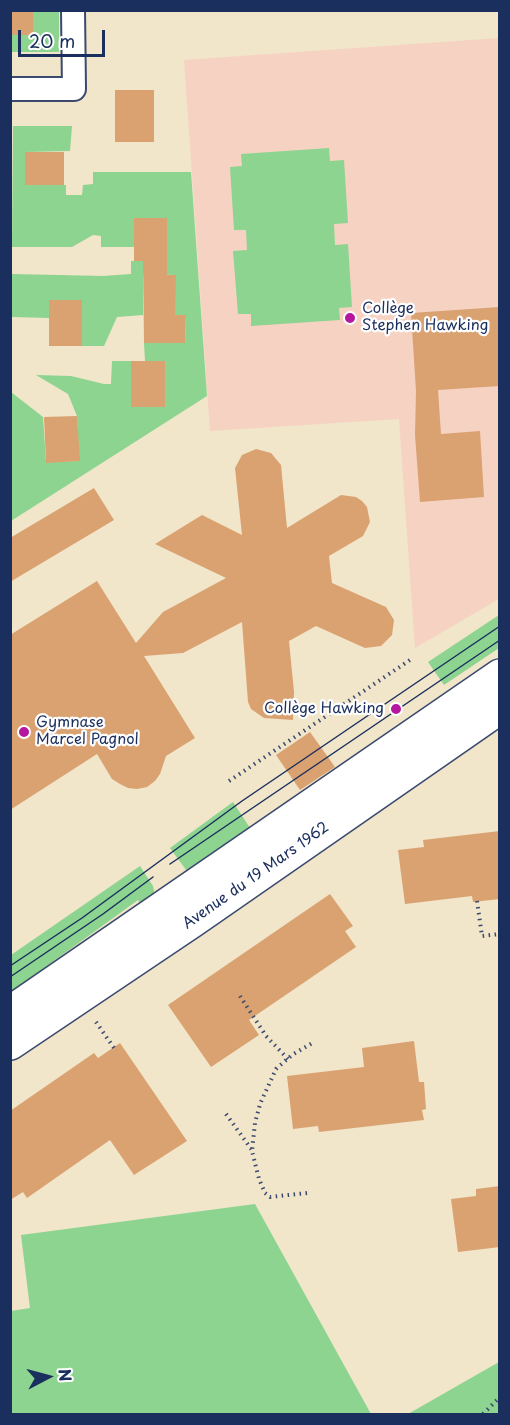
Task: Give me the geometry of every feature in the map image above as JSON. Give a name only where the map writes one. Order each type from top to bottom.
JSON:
[{"type":"street","points":[[10,89],[74,89],[73,10]]},
{"type":"street","name":"Avenue du 19 Mars 1962","points":[[10,1013],[500,676]]},
{"type":"street","name":"Avenue du 19 Mars 1962","points":[[10,1043],[193,920],[500,707]]},
{"type":"path","points":[[229,782],[410,660]]},
{"type":"path","points":[[477,901],[482,936],[500,934]]},
{"type":"path","points":[[240,996],[266,1036],[288,1059]]},
{"type":"path","points":[[96,1022],[114,1048]]},
{"type":"path","points":[[307,1193],[270,1197],[265,1193],[259,1179],[252,1151],[260,1104],[276,1069],[315,1041]]},
{"type":"path","points":[[226,1114],[252,1151]]},
{"type":"path","points":[[483,1414],[500,1397]]},
{"type":"shaded area","name":"Collège Stephen Hawking","points":[[499,38],[499,599],[415,648],[399,419],[210,431],[184,60]]},
{"type":"green space","points":[[33,11],[59,11],[59,52],[11,52],[10,35],[33,35]]},
{"type":"green space","points":[[13,126],[72,126],[70,151],[25,152],[25,185],[66,185],[66,195],[82,195],[83,185],[93,184],[93,172],[191,172],[207,396],[11,521],[11,392],[43,417],[46,462],[79,461],[77,416],[68,394],[36,375],[71,376],[111,384],[112,361],[145,361],[144,343],[185,343],[186,315],[175,315],[175,275],[143,274],[143,315],[117,317],[104,346],[82,346],[82,300],[49,301],[49,318],[12,317],[12,274],[103,276],[131,274],[131,261],[167,261],[167,218],[134,218],[134,247],[101,247],[101,236],[93,235],[72,247],[12,247]]},
{"type":"green space","points":[[329,148],[330,161],[344,160],[348,223],[334,224],[335,245],[348,244],[352,307],[339,308],[340,320],[251,326],[251,314],[238,314],[233,251],[247,250],[246,230],[234,230],[230,167],[242,166],[241,154]]},
{"type":"green space","points":[[499,615],[499,648],[444,685],[428,662]]},
{"type":"green space","points":[[233,802],[254,834],[192,878],[170,848]]},
{"type":"green space","points":[[140,866],[153,886],[155,896],[145,909],[138,900],[11,992],[11,955]]},
{"type":"green space","points":[[255,1204],[371,1414],[11,1414],[11,1311],[30,1308],[21,1235]]},
{"type":"green space","points":[[499,1362],[499,1414],[408,1414]]},
{"type":"building","points":[[10,10],[33,10],[33,35],[10,35]]},
{"type":"building","points":[[115,90],[154,90],[154,142],[115,142]]},
{"type":"building","points":[[25,152],[64,152],[64,185],[25,185]]},
{"type":"building","points":[[134,218],[167,218],[167,275],[176,275],[175,315],[186,315],[185,343],[144,343],[143,261],[134,261]]},
{"type":"building","points":[[49,300],[82,300],[82,346],[49,346]]},
{"type":"building","points":[[500,307],[500,386],[438,390],[441,434],[480,431],[484,497],[420,502],[415,435],[416,391],[411,313]]},
{"type":"building","points":[[131,361],[165,361],[165,407],[131,407]]},
{"type":"building","points":[[77,416],[80,461],[46,463],[44,417]]},
{"type":"building","points":[[256,449],[271,453],[281,465],[287,528],[341,495],[356,497],[367,507],[370,522],[363,536],[329,556],[332,583],[386,607],[394,620],[392,635],[381,646],[365,648],[316,626],[289,641],[294,692],[293,720],[264,718],[251,709],[248,702],[242,622],[183,653],[144,656],[195,738],[166,756],[160,774],[147,787],[128,788],[112,779],[97,754],[10,810],[10,635],[97,581],[136,643],[163,612],[226,578],[155,544],[202,515],[242,535],[235,468],[242,455]]},
{"type":"building","points":[[94,488],[114,520],[10,582],[10,538]]},
{"type":"building","points":[[310,732],[335,767],[300,790],[276,755]]},
{"type":"building","points":[[500,831],[500,899],[473,902],[472,896],[405,904],[398,850],[424,847],[423,840]]},
{"type":"building","points":[[330,894],[353,926],[345,931],[356,947],[249,1020],[259,1035],[211,1067],[168,1005]]},
{"type":"building","points":[[414,1041],[419,1082],[424,1082],[426,1109],[422,1110],[424,1120],[319,1132],[318,1126],[293,1129],[287,1076],[364,1067],[362,1048]]},
{"type":"building","points":[[120,1043],[187,1141],[134,1175],[110,1140],[27,1198],[23,1192],[10,1200],[10,1111],[94,1053],[98,1058]]},
{"type":"building","points":[[500,1186],[500,1247],[458,1252],[451,1199],[476,1196],[476,1189]]},
{"type":"tram line","points":[[10,966],[82,918],[242,801],[500,626]]},
{"type":"tram line","points":[[170,864],[500,640]]},
{"type":"tram line","points":[[10,977],[153,877]]},
{"type":"place","name":"Collège Stephen Hawking","points":[[350,318]]},
{"type":"place","name":"Collège Hawking","points":[[396,709]]},
{"type":"place","name":"Gymnase Marcel Pagnol","points":[[24,732]]}]
